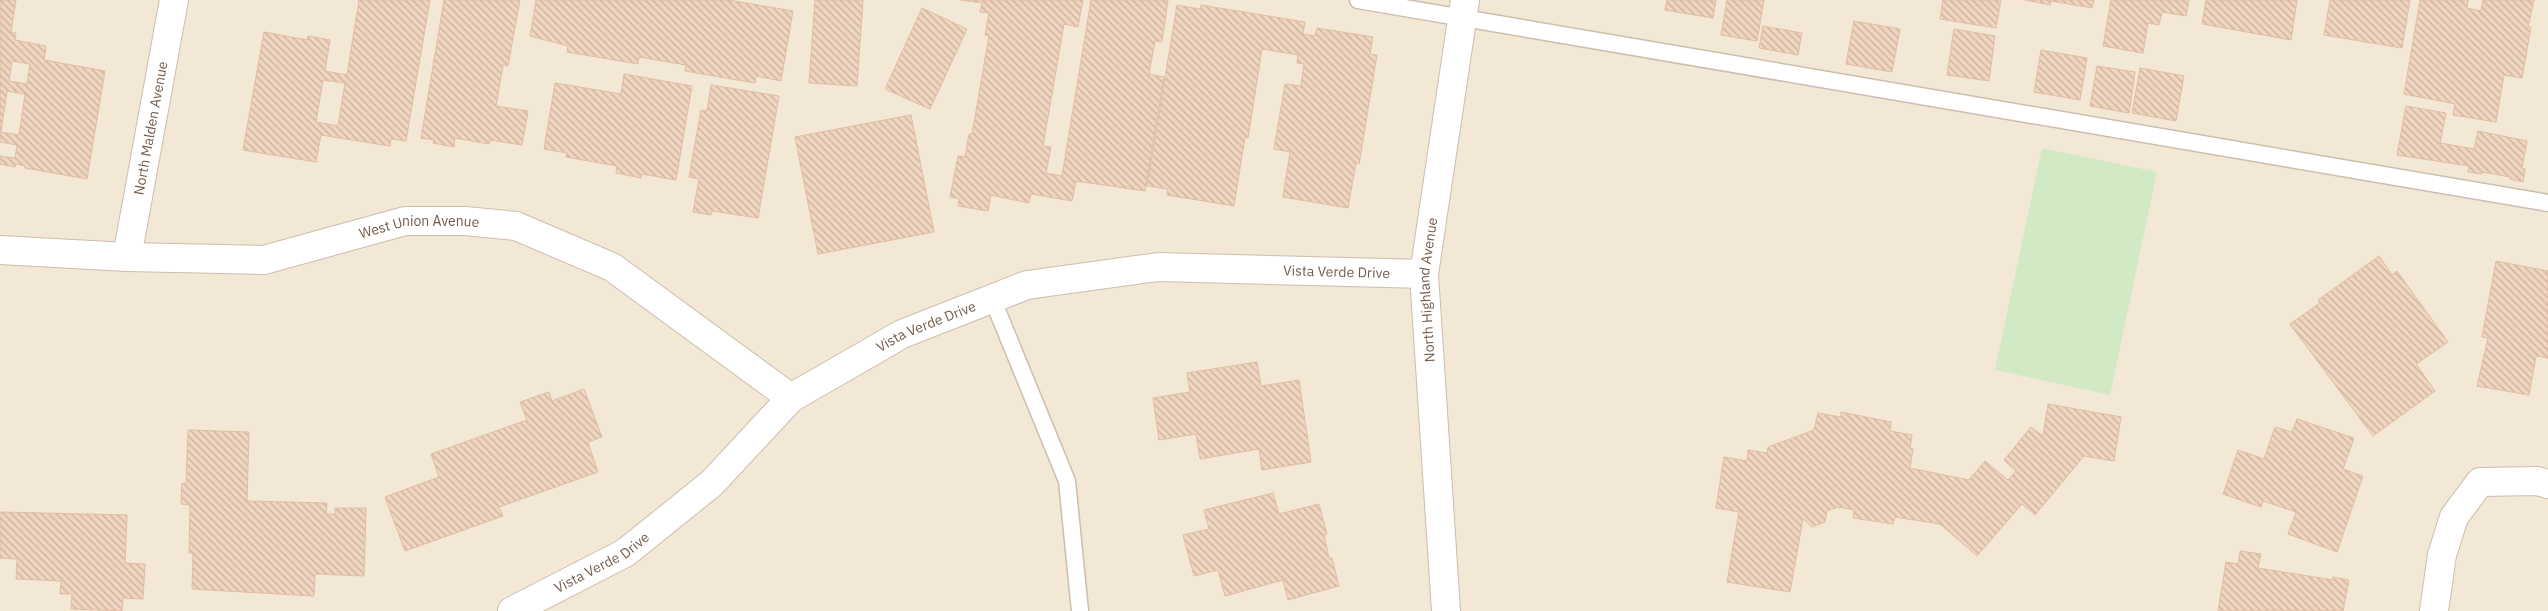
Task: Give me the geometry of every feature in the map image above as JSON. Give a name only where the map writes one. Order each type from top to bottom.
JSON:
[{"type":"street","name":"North Malden Avenue","points":[[127,257],[174,0]]},
{"type":"street","name":"North Highland Avenue","points":[[1446,611],[1424,274],[1463,9]]},
{"type":"street","name":"West Union Avenue","points":[[0,250],[127,257],[264,260],[405,222],[465,221],[516,226],[612,267],[791,398]]},
{"type":"street","name":"Vista Verde Drive","points":[[512,611],[625,553],[712,483],[791,398],[902,334],[1027,285],[1158,267],[1424,274]]},
{"type":"street","points":[[2434,611],[2442,555],[2454,516],[2480,482],[2537,481],[2548,484]]},
{"type":"lane","points":[[1358,0],[1463,9],[2548,203]]},
{"type":"lane","points":[[992,298],[1066,481],[1080,611]]},
{"type":"shaded area","points":[[0,0],[2548,0],[2548,611],[0,611]]},
{"type":"green space","points":[[2042,148],[2157,172],[2110,395],[1995,370]]},
{"type":"building","points":[[0,0],[16,0],[11,32],[16,33],[15,40],[46,46],[44,60],[105,71],[87,179],[25,168],[25,166],[16,164],[15,167],[0,164],[0,156],[15,158],[17,145],[0,142]],"holes":[[[12,61],[30,64],[27,84],[9,81]],[[7,91],[25,94],[19,135],[1,132]]]},
{"type":"building","points":[[359,0],[430,0],[406,141],[391,139],[390,146],[321,135],[316,162],[243,150],[264,32],[307,40],[308,36],[330,40],[325,71],[347,75]],"holes":[[[323,80],[345,83],[338,126],[316,122]]]},
{"type":"building","points":[[444,0],[520,0],[508,66],[503,65],[496,106],[528,111],[522,145],[490,140],[489,144],[455,138],[454,147],[433,143],[434,140],[421,138]]},
{"type":"building","points":[[536,0],[728,0],[793,11],[781,81],[756,76],[755,83],[685,71],[686,65],[639,57],[638,64],[567,52],[568,46],[530,36]]},
{"type":"building","points":[[815,0],[863,0],[857,86],[809,83]]},
{"type":"building","points":[[961,0],[1083,0],[1078,27],[1064,24],[1043,146],[1051,147],[1046,173],[1062,176],[1091,0],[1168,0],[1162,42],[1155,41],[1149,74],[1164,77],[1145,191],[1076,181],[1072,201],[1031,194],[1029,203],[991,195],[988,211],[958,206],[959,199],[950,197],[958,156],[965,157],[969,134],[972,134],[989,36],[985,35],[989,13],[980,12],[982,3]]},
{"type":"building","points":[[1667,0],[1716,0],[1713,18],[1665,10]]},
{"type":"building","points":[[1727,0],[1764,0],[1757,41],[1721,35]]},
{"type":"building","points":[[1943,0],[2001,0],[1996,28],[1940,19]]},
{"type":"building","points":[[2025,0],[2094,0],[2092,8],[2051,1],[2050,5]]},
{"type":"building","points":[[2111,0],[2189,0],[2186,16],[2162,12],[2159,25],[2148,23],[2143,53],[2103,46]]},
{"type":"building","points":[[2206,0],[2297,0],[2291,40],[2202,24]]},
{"type":"building","points":[[2330,0],[2410,0],[2402,48],[2324,35]]},
{"type":"building","points":[[2420,0],[2468,0],[2467,8],[2481,11],[2483,0],[2534,0],[2528,27],[2531,27],[2522,78],[2504,75],[2496,122],[2453,115],[2455,104],[2404,94]]},
{"type":"building","points":[[1177,5],[1200,9],[1201,5],[1305,22],[1303,34],[1315,36],[1317,28],[1373,37],[1370,54],[1377,55],[1359,164],[1356,163],[1348,208],[1283,197],[1290,152],[1274,149],[1285,84],[1301,86],[1304,64],[1297,63],[1298,55],[1262,49],[1248,138],[1245,137],[1234,206],[1167,195],[1168,189],[1147,186]]},
{"type":"building","points":[[922,8],[967,29],[930,109],[885,89]]},
{"type":"building","points":[[1854,21],[1900,29],[1892,72],[1846,64]]},
{"type":"building","points":[[1763,26],[1802,33],[1798,55],[1759,48]]},
{"type":"building","points":[[1954,29],[1995,36],[1989,81],[1947,75]]},
{"type":"building","points":[[2041,50],[2087,58],[2080,100],[2034,92]]},
{"type":"building","points":[[2097,66],[2135,72],[2129,113],[2090,106]]},
{"type":"building","points":[[2140,68],[2184,76],[2176,121],[2132,113]]},
{"type":"building","points":[[624,74],[692,86],[676,180],[642,174],[641,178],[616,173],[617,166],[566,157],[567,153],[544,149],[555,83],[621,94]]},
{"type":"building","points":[[711,85],[779,96],[758,218],[712,211],[711,215],[693,212],[699,179],[689,177],[701,110],[707,111]]},
{"type":"building","points":[[2406,106],[2446,113],[2440,143],[2474,149],[2478,131],[2527,141],[2522,168],[2525,169],[2523,182],[2510,179],[2511,177],[2482,172],[2482,174],[2468,172],[2469,166],[2397,155]]},
{"type":"building","points":[[911,115],[934,232],[818,254],[795,137]]},
{"type":"building","points":[[2379,256],[2392,275],[2397,271],[2448,342],[2416,364],[2435,391],[2373,436],[2290,324],[2320,303],[2318,300]]},
{"type":"building","points":[[2496,261],[2548,271],[2548,358],[2536,356],[2529,395],[2477,386],[2488,338],[2482,337]]},
{"type":"building","points":[[1257,362],[1261,386],[1299,380],[1311,462],[1262,470],[1259,449],[1200,459],[1196,434],[1159,440],[1153,398],[1190,392],[1187,373]]},
{"type":"building","points":[[584,389],[602,437],[588,442],[598,472],[499,507],[503,516],[405,551],[385,497],[439,477],[431,454],[527,420],[520,402],[549,392],[552,401]]},
{"type":"building","points":[[2048,404],[2121,417],[2114,461],[2084,456],[2035,515],[2022,504],[1977,556],[1940,524],[1895,517],[1893,524],[1853,518],[1854,510],[1838,507],[1827,511],[1825,522],[1812,527],[1803,519],[1790,592],[1727,582],[1739,512],[1716,508],[1724,457],[1747,461],[1748,450],[1767,453],[1768,447],[1814,430],[1818,413],[1841,417],[1841,412],[1891,422],[1890,431],[1912,435],[1910,448],[1913,449],[1910,468],[1969,480],[1985,461],[2008,480],[2016,471],[2004,460],[2031,427],[2043,436]]},
{"type":"building","points":[[2297,419],[2354,438],[2343,469],[2363,476],[2337,552],[2288,534],[2296,512],[2263,501],[2261,507],[2223,494],[2238,450],[2264,459],[2275,427],[2292,432]]},
{"type":"building","points":[[188,430],[249,432],[247,501],[327,503],[326,514],[335,514],[335,508],[366,508],[364,576],[315,574],[314,596],[192,589],[193,553],[189,553],[190,505],[181,504],[182,483],[186,484]]},
{"type":"building","points":[[1273,493],[1279,514],[1319,504],[1327,534],[1324,535],[1329,558],[1332,558],[1339,586],[1288,600],[1283,580],[1225,596],[1218,570],[1194,576],[1183,535],[1209,529],[1204,510]]},
{"type":"building","points":[[0,512],[127,515],[125,563],[145,564],[143,599],[123,598],[122,611],[71,609],[72,594],[60,594],[61,581],[16,579],[17,559],[0,558]]},
{"type":"building","points":[[2240,551],[2261,554],[2258,568],[2333,580],[2333,577],[2349,580],[2343,611],[2218,611],[2226,562],[2238,564]]}]
